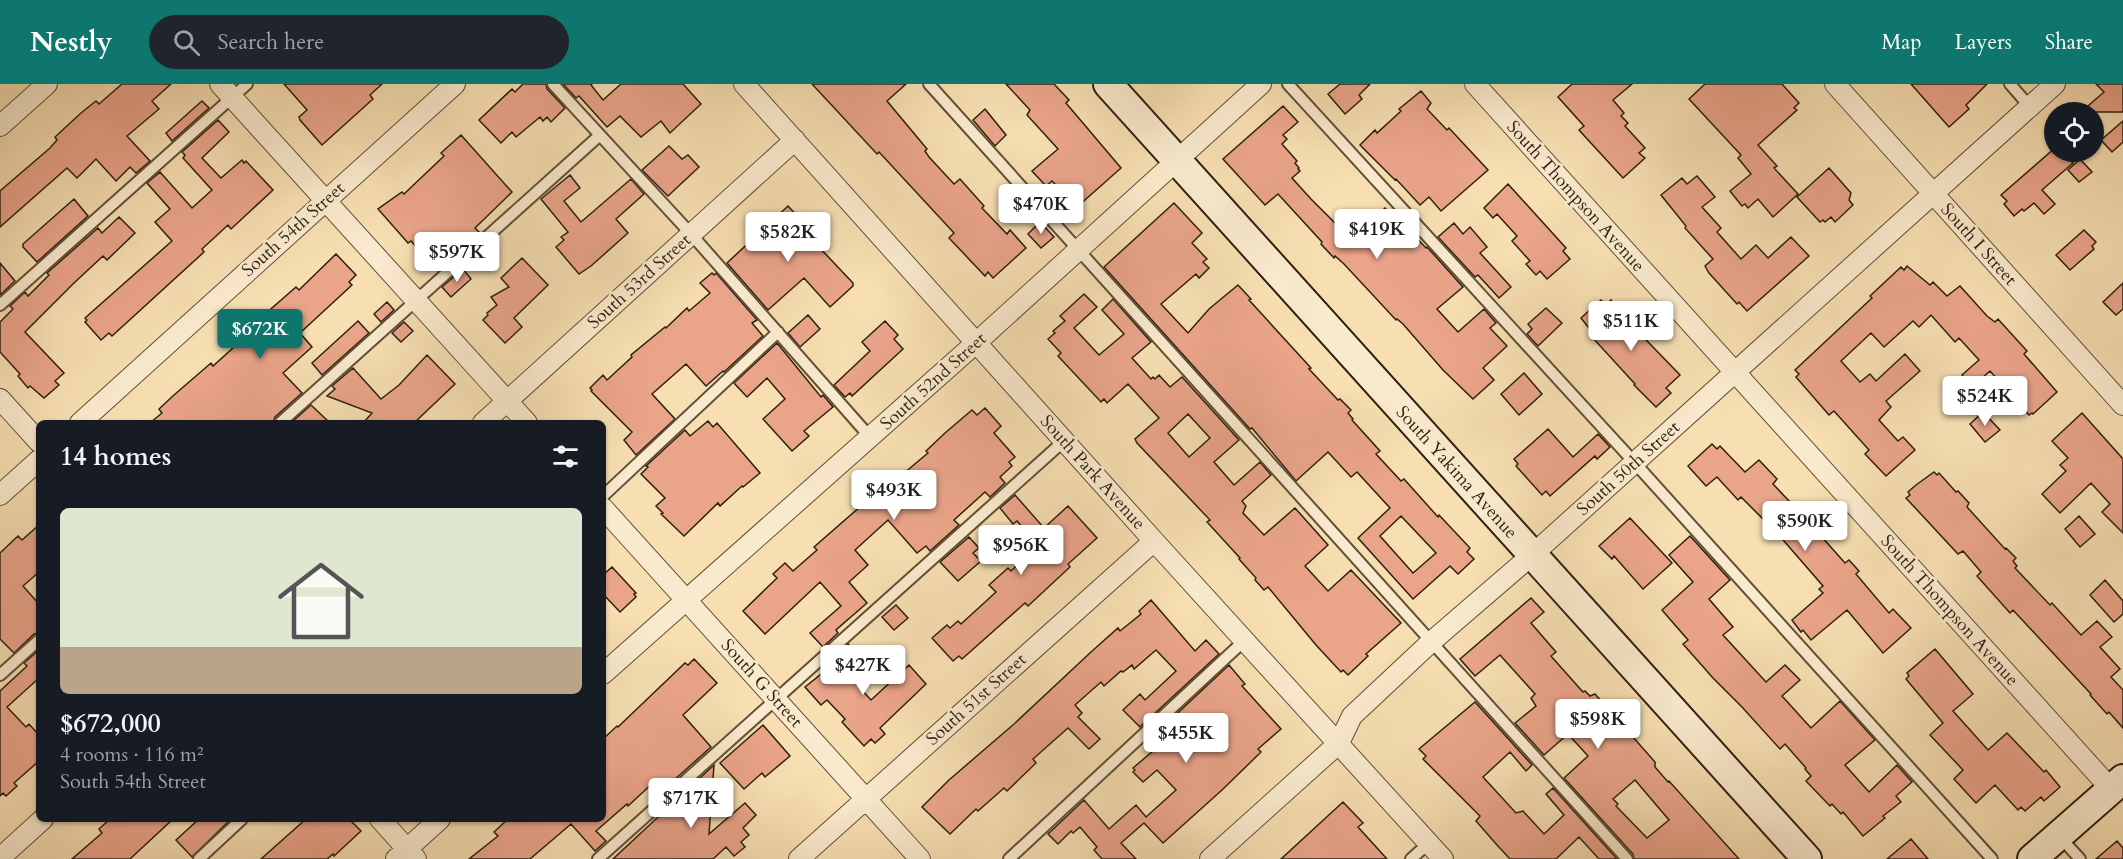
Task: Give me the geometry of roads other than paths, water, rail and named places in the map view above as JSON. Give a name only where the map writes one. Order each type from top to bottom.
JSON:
[{"type":"main road","name":"South Yakima Avenue","points":[[1108,84],[1807,859]]},
{"type":"main road","points":[[2032,859],[2117,784]]},
{"type":"street","points":[[0,126],[47,84]]},
{"type":"street","name":"South 54th Street","points":[[83,420],[455,84]]},
{"type":"street","name":"South Park Avenue","points":[[744,84],[1443,859]]},
{"type":"street","name":"South 52nd Street","points":[[606,671],[977,342],[1262,84]]},
{"type":"street","name":"South Thompson Avenue","points":[[1475,84],[1735,372],[2117,784]]},
{"type":"street","name":"South I Street","points":[[1835,84],[2123,405]]},
{"type":"street","name":"South 50th Street","points":[[1210,859],[1339,742],[1352,716],[1431,642],[1532,555],[2055,84]]},
{"type":"street","points":[[226,91],[524,420]]},
{"type":"street","name":"South 53rd Street","points":[[486,420],[795,140]]},
{"type":"street","points":[[0,399],[36,439]]},
{"type":"street","points":[[0,495],[36,463]]},
{"type":"street","name":"South G Street","points":[[606,511],[920,859]]},
{"type":"street","name":"South 51st Street","points":[[800,859],[865,798],[1154,541]]},
{"type":"street","points":[[0,858],[40,822]]},
{"type":"street","points":[[382,822],[406,856],[437,822]]},
{"type":"lane","points":[[0,305],[226,91],[247,84]]},
{"type":"lane","points":[[554,84],[691,234],[870,437]]},
{"type":"lane","points":[[929,84],[1628,859]]},
{"type":"lane","points":[[1288,84],[1634,462],[1992,859]]},
{"type":"lane","points":[[2010,84],[2030,107]]},
{"type":"lane","points":[[283,420],[600,135]]},
{"type":"lane","points":[[606,493],[778,333]]},
{"type":"lane","points":[[598,859],[1065,440]]},
{"type":"lane","points":[[1009,859],[1245,640]]},
{"type":"lane","points":[[0,675],[36,643]]},
{"type":"lane","points":[[199,859],[239,822]]},
{"type":"lane","points":[[2059,835],[2079,859]]},
{"type":"lane","points":[[1411,859],[1429,843]]}]
